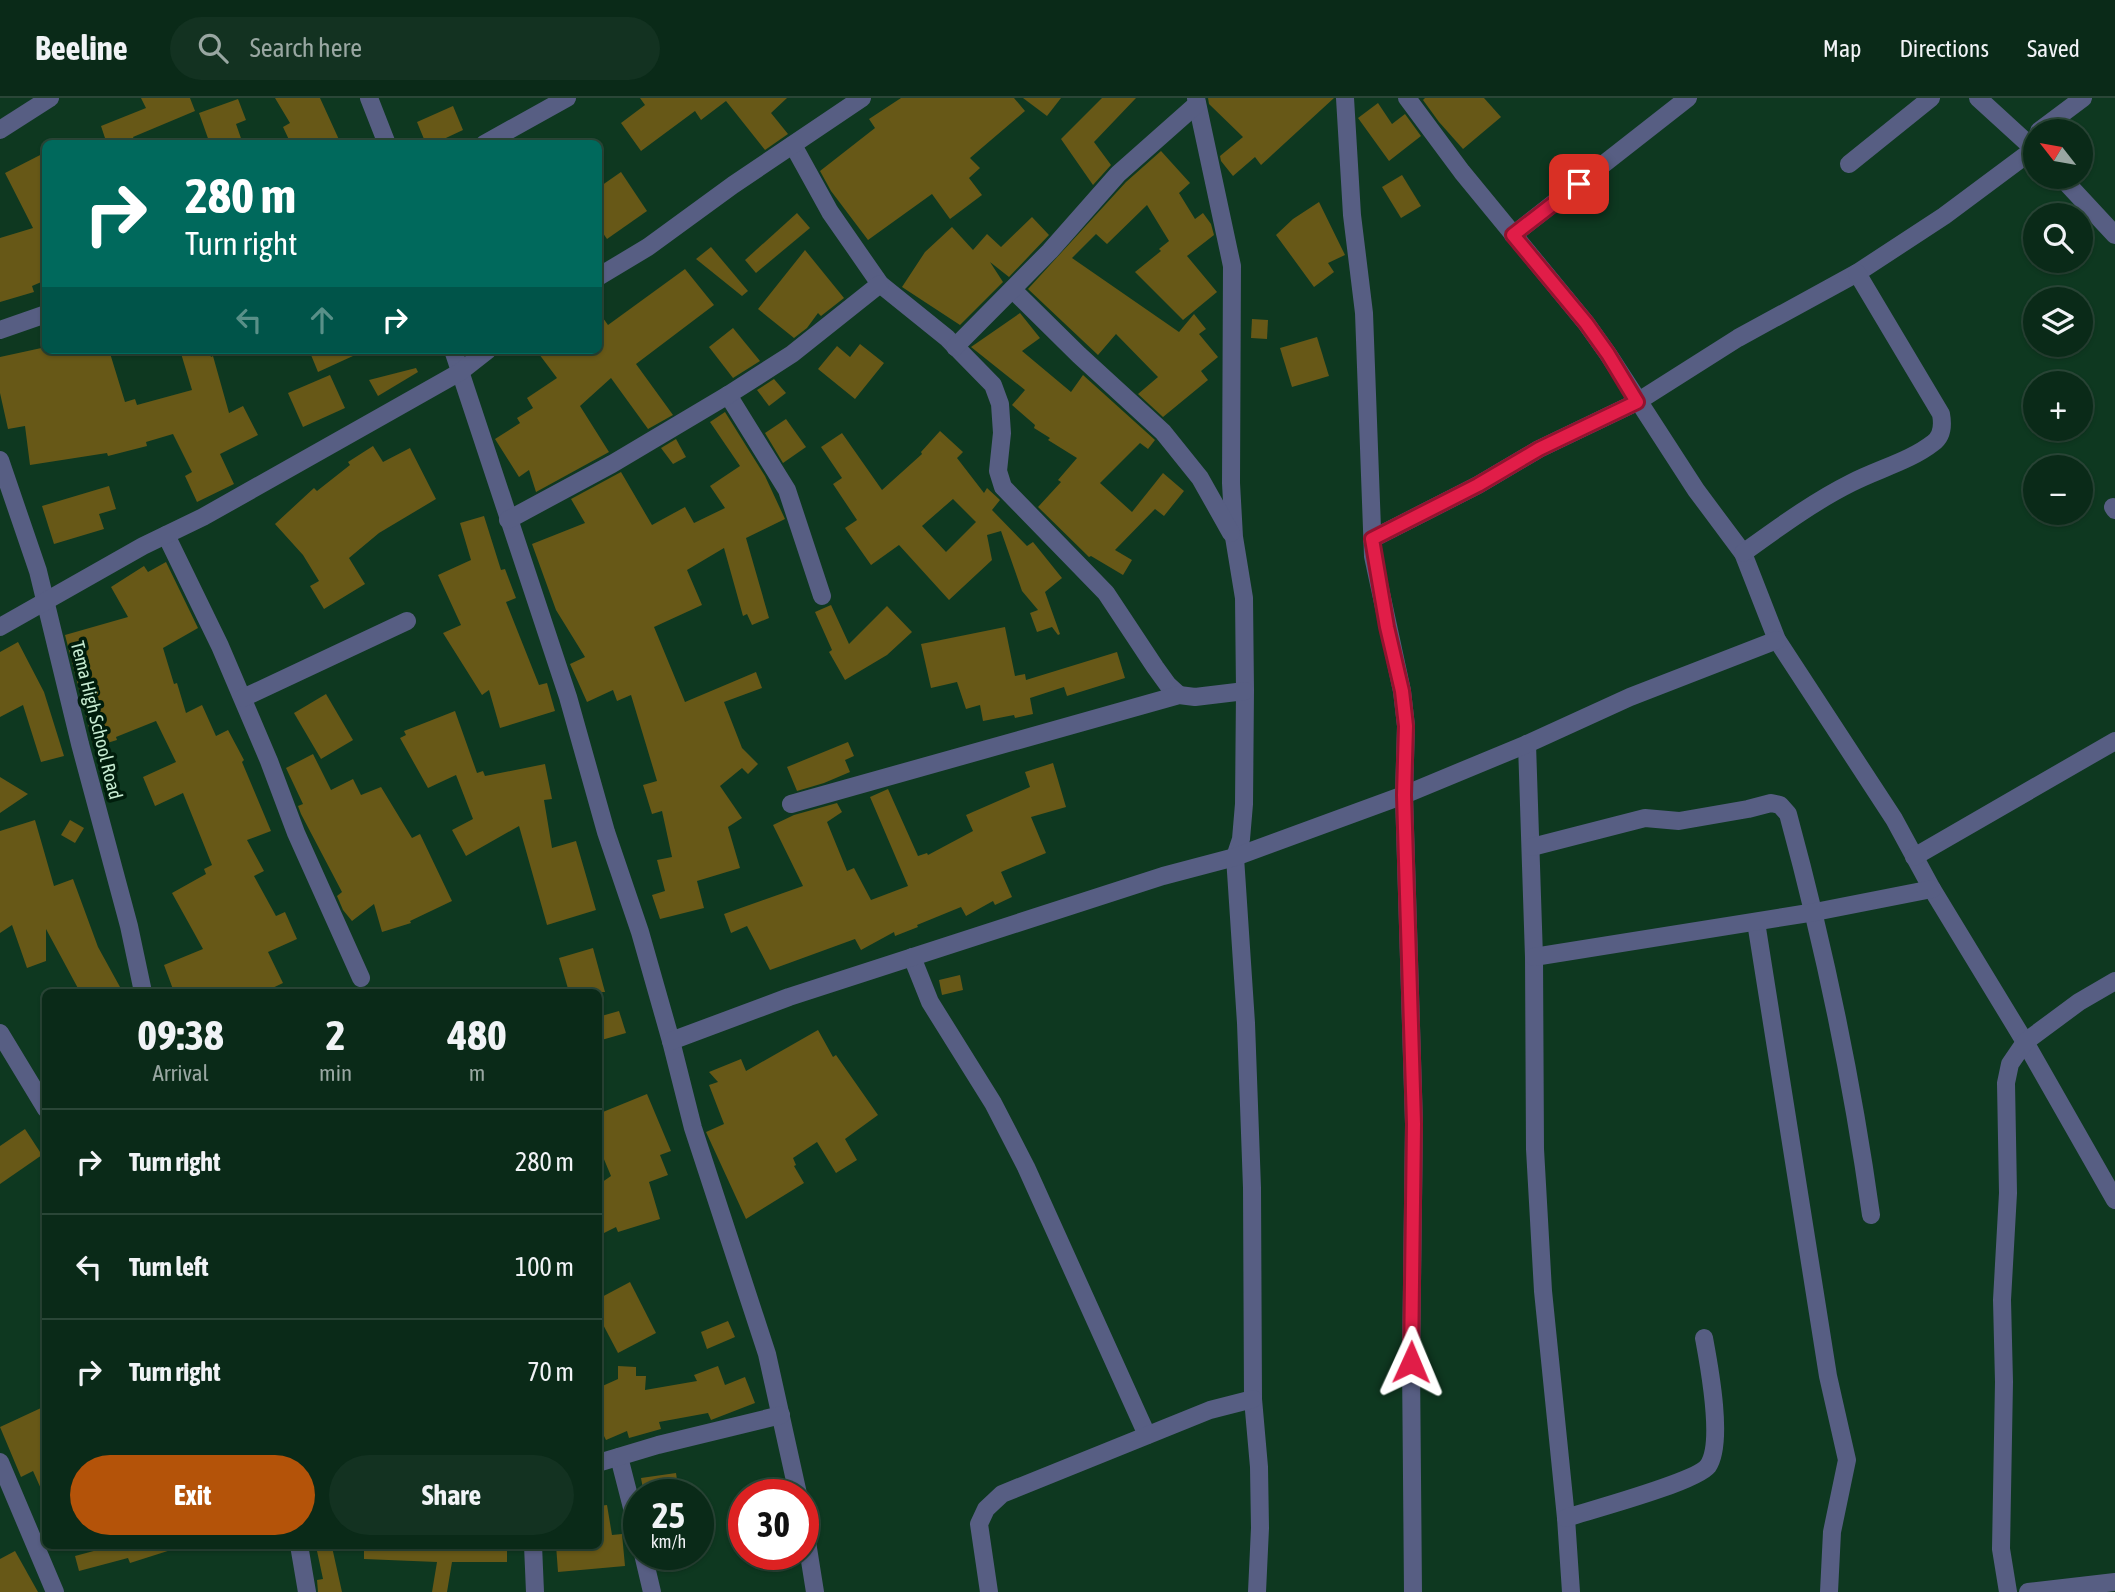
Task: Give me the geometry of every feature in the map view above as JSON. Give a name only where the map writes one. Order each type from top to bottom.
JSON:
[{"type":"street","points":[[0,130],[50,98]]},
{"type":"street","points":[[369,98],[385,140]]},
{"type":"street","points":[[491,140],[567,98]]},
{"type":"street","points":[[602,275],[648,247],[862,98]]},
{"type":"street","points":[[1345,98],[1352,215],[1364,313],[1372,539],[1387,627],[1402,691],[1406,726],[1404,795],[1414,1124],[1411,1362],[1413,1592]]},
{"type":"street","points":[[1407,98],[1462,172],[1586,323],[1696,490],[1743,553],[1777,640],[1894,819],[1932,889],[2025,1042],[2109,1172],[2115,1200]]},
{"type":"street","points":[[1513,235],[1688,98]]},
{"type":"street","points":[[1849,164],[1931,98]]},
{"type":"street","points":[[1978,98],[2023,133]]},
{"type":"street","points":[[2059,119],[2083,98]]},
{"type":"street","points":[[956,346],[1013,290],[1118,174],[1196,101]]},
{"type":"street","points":[[1196,101],[1232,266],[1231,483],[1234,537],[1244,598],[1245,691],[1244,804],[1241,839],[1235,857],[1246,1023],[1252,1188],[1253,1399],[1259,1466],[1260,1528],[1257,1592]]},
{"type":"street","points":[[793,145],[830,212],[880,284],[956,346],[993,385],[1000,404],[1002,433],[998,471],[1003,487],[1106,593],[1155,667],[1179,695]]},
{"type":"street","points":[[1372,539],[1478,485],[1539,449],[1637,402],[1758,326],[1857,274],[1944,216],[2023,150]]},
{"type":"street","points":[[2072,189],[2115,235]]},
{"type":"street","points":[[1743,553],[1787,522],[1852,483],[1935,443],[1942,433],[1941,414],[1857,274]]},
{"type":"street","points":[[508,520],[611,464],[728,395],[792,354],[880,284]]},
{"type":"street","points":[[1013,290],[1163,432],[1200,478],[1234,537]]},
{"type":"street","points":[[0,330],[42,315]]},
{"type":"street","points":[[454,354],[568,697],[606,832],[640,932],[693,1128],[767,1354],[795,1479]]},
{"type":"street","points":[[0,626],[203,517],[460,372],[483,354]]},
{"type":"street","points":[[728,395],[787,490],[822,596]]},
{"type":"street","name":"Tema High School Road","points":[[0,460],[38,571],[80,744],[129,926],[142,989]]},
{"type":"street","points":[[166,536],[243,698],[296,833],[361,978]]},
{"type":"street","points":[[243,698],[407,621]]},
{"type":"street","points":[[671,1041],[789,997],[1163,876],[1235,857],[1404,795],[1527,744],[1630,697],[1777,640]]},
{"type":"street","points":[[791,804],[1179,695],[1195,698],[1245,691]]},
{"type":"street","points":[[1914,857],[2115,741]]},
{"type":"street","points":[[1527,744],[1532,847],[1535,1149],[1543,1290],[1572,1592]]},
{"type":"street","points":[[1532,847],[1630,820],[1645,818],[1679,821],[1771,803],[1780,805],[1788,814],[1815,912],[1857,1118],[1871,1215]]},
{"type":"street","points":[[1534,957],[1815,912],[1932,889]]},
{"type":"street","points":[[1756,922],[1828,1377],[1847,1460],[1832,1532],[1829,1592]]},
{"type":"street","points":[[912,957],[930,1002],[993,1103],[1026,1167],[1147,1435]]},
{"type":"street","points":[[2008,1592],[2001,1549],[2004,1382],[2002,1300],[2008,1193],[2006,1083],[2010,1064],[2025,1042],[2080,1002],[2115,981]]},
{"type":"street","points":[[0,1033],[42,1101]]},
{"type":"street","points":[[1566,1518],[1672,1485],[1696,1476],[1708,1466],[1714,1452],[1715,1428],[1712,1381],[1704,1338]]},
{"type":"street","points":[[989,1592],[979,1524],[986,1509],[1002,1494],[1210,1410],[1253,1399]]},
{"type":"street","points":[[602,1462],[658,1445],[781,1415]]},
{"type":"street","points":[[619,1457],[625,1479]]},
{"type":"street","points":[[0,1462],[55,1592]]},
{"type":"street","points":[[304,1549],[307,1592]]},
{"type":"street","points":[[533,1549],[535,1592]]},
{"type":"street","points":[[647,1570],[652,1592]]},
{"type":"street","points":[[811,1570],[815,1592]]},
{"type":"street","points":[[2028,1592],[2115,1582]]},
{"type":"building","points":[[141,98],[190,98],[195,111],[133,137],[134,140],[106,140],[101,126],[146,108]]},
{"type":"building","points":[[275,98],[320,98],[339,140],[289,140],[283,127],[290,123]]},
{"type":"building","points":[[640,98],[787,98],[771,113],[788,134],[765,150],[726,101],[701,120],[695,111],[641,151],[621,123],[645,105]]},
{"type":"building","points":[[901,98],[1014,98],[1025,111],[970,158],[980,168],[969,178],[982,195],[950,219],[932,194],[868,240],[831,191],[820,171],[875,128],[869,119]]},
{"type":"building","points":[[1023,98],[1061,98],[1047,116]]},
{"type":"building","points":[[1102,98],[1136,98],[1094,142],[1111,165],[1093,185],[1061,139]]},
{"type":"building","points":[[1208,98],[1334,98],[1261,165],[1255,157],[1233,176],[1220,156],[1243,137],[1209,104]]},
{"type":"building","points":[[1484,98],[1501,117],[1463,149],[1439,122],[1423,100]]},
{"type":"building","points":[[238,99],[246,120],[236,124],[242,140],[209,140],[199,113]]},
{"type":"building","points":[[1378,103],[1392,124],[1405,114],[1421,136],[1389,161],[1358,118]]},
{"type":"building","points":[[453,106],[463,130],[442,140],[424,140],[417,122]]},
{"type":"building","points":[[1161,151],[1190,183],[1179,193],[1195,219],[1203,213],[1211,224],[1214,235],[1187,256],[1217,292],[1183,320],[1135,272],[1169,241],[1147,205],[1107,244],[1096,234],[1072,258],[1179,332],[1194,314],[1206,329],[1199,334],[1218,357],[1201,371],[1208,380],[1163,417],[1138,394],[1158,377],[1116,334],[1098,355],[1028,289],[1126,182]]},
{"type":"building","points":[[42,154],[42,282],[32,286],[34,292],[0,302],[0,238],[33,228],[5,173]]},
{"type":"building","points":[[621,172],[647,211],[607,239],[602,232],[602,185]]},
{"type":"building","points":[[1402,175],[1421,206],[1401,218],[1382,187]]},
{"type":"building","points":[[1319,202],[1345,255],[1328,263],[1334,272],[1314,287],[1276,235],[1293,219]]},
{"type":"building","points":[[797,213],[810,228],[756,273],[745,260]]},
{"type":"building","points":[[1032,217],[1049,235],[1009,277],[990,262],[1003,282],[960,325],[902,287],[925,252],[952,227],[973,250],[987,234],[1001,247]]},
{"type":"building","points":[[711,247],[748,291],[742,296],[696,259]]},
{"type":"building","points":[[805,250],[844,298],[821,316],[818,313],[807,328],[794,338],[758,309]]},
{"type":"building","points":[[685,269],[714,305],[636,364],[673,415],[648,429],[611,378],[580,406],[609,452],[536,492],[529,470],[519,477],[495,439],[520,423],[517,418],[533,408],[527,398],[557,378],[539,354],[602,354],[602,317],[608,325]]},
{"type":"building","points":[[1020,313],[1040,338],[1022,351],[1071,392],[1083,375],[1155,440],[1148,449],[1140,443],[1100,483],[1132,512],[1163,473],[1184,491],[1164,516],[1155,509],[1115,550],[1132,560],[1123,575],[1089,557],[1038,507],[1061,482],[1058,480],[1077,458],[1048,440],[1050,438],[1034,428],[1035,425],[1012,405],[1025,390],[971,347]]},
{"type":"building","points":[[1252,319],[1268,320],[1267,339],[1251,338]]},
{"type":"building","points":[[733,328],[760,361],[733,378],[709,347]]},
{"type":"building","points":[[1317,337],[1329,376],[1292,387],[1280,348]]},
{"type":"building","points":[[860,344],[884,363],[855,399],[818,369],[837,346],[850,357]]},
{"type":"building","points":[[42,348],[42,354],[110,354],[125,402],[135,399],[137,405],[192,390],[181,354],[210,354],[213,356],[229,413],[243,406],[258,435],[220,454],[234,484],[197,502],[185,476],[192,472],[173,434],[146,442],[147,446],[108,456],[107,453],[30,465],[25,426],[8,429],[0,393],[0,357]]},
{"type":"building","points":[[311,354],[357,354],[318,372]]},
{"type":"building","points":[[416,368],[418,372],[378,396],[369,380]]},
{"type":"building","points":[[330,375],[345,408],[303,427],[288,393]]},
{"type":"building","points":[[774,379],[786,393],[769,406],[757,390]]},
{"type":"building","points":[[725,412],[765,476],[785,519],[746,538],[769,618],[752,625],[747,614],[743,616],[724,548],[687,570],[702,605],[654,627],[685,702],[756,672],[762,688],[724,702],[742,748],[758,764],[748,774],[742,768],[720,786],[742,818],[728,827],[740,868],[697,881],[704,908],[660,919],[652,895],[665,891],[657,860],[672,857],[662,811],[652,814],[643,785],[657,781],[631,695],[617,701],[613,690],[587,702],[570,664],[585,657],[556,610],[532,544],[585,523],[571,499],[621,472],[652,525],[685,507],[694,523],[725,508],[710,486],[740,466],[710,422]]},
{"type":"building","points":[[786,419],[806,447],[783,463],[765,433]]},
{"type":"building","points":[[940,431],[963,452],[957,458],[984,493],[987,488],[1000,500],[992,510],[1027,546],[1033,542],[1062,578],[1045,592],[1060,634],[1052,627],[1037,632],[1030,613],[1038,610],[1022,591],[1001,531],[987,535],[992,560],[949,600],[899,545],[871,565],[845,528],[857,520],[833,484],[842,478],[821,447],[842,433],[882,490],[922,454]],"holes":[[[953,499],[976,522],[946,552],[922,526]]]},
{"type":"building","points":[[676,439],[686,457],[673,464],[661,448]]},
{"type":"building","points":[[373,446],[383,462],[410,448],[436,499],[379,533],[349,558],[365,584],[324,609],[310,586],[319,581],[303,555],[275,524],[314,488],[317,491],[350,465],[348,462]]},
{"type":"building","points":[[109,486],[116,509],[99,514],[104,529],[54,544],[42,506]]},
{"type":"building","points":[[484,516],[501,570],[505,569],[516,598],[506,602],[539,685],[547,683],[555,711],[500,728],[489,690],[482,695],[443,633],[461,625],[438,575],[471,560],[460,523]]},
{"type":"building","points":[[166,562],[198,628],[163,648],[186,713],[202,705],[216,736],[228,730],[244,760],[242,762],[271,831],[247,840],[264,871],[254,876],[276,916],[285,912],[297,939],[268,952],[283,983],[270,989],[173,989],[164,965],[203,949],[172,893],[206,874],[204,869],[212,865],[183,793],[155,806],[143,777],[176,762],[156,721],[116,737],[117,740],[94,747],[65,635],[128,617],[111,587],[144,566],[148,572]]},
{"type":"building","points":[[831,605],[849,644],[887,606],[912,632],[887,655],[845,680],[829,652],[832,650],[815,612]]},
{"type":"building","points":[[1005,627],[1015,676],[1025,674],[1026,680],[1117,652],[1125,678],[1067,696],[1064,687],[1030,698],[1033,714],[983,721],[980,705],[966,709],[957,682],[931,688],[921,644]]},
{"type":"building","points":[[18,642],[44,692],[64,756],[41,762],[23,705],[0,717],[0,652]]},
{"type":"building","points":[[326,694],[353,740],[321,759],[294,713]]},
{"type":"building","points":[[455,711],[477,773],[483,771],[485,776],[545,764],[552,799],[544,800],[552,848],[576,841],[596,910],[547,925],[519,826],[466,856],[452,830],[473,819],[456,775],[428,788],[400,738],[406,735],[404,731]]},
{"type":"building","points":[[848,742],[854,756],[845,760],[850,772],[797,791],[787,767]]},
{"type":"building","points":[[313,754],[331,790],[353,779],[361,795],[381,787],[412,838],[420,834],[452,901],[410,921],[411,923],[382,932],[374,904],[352,921],[337,896],[342,892],[301,814],[298,806],[303,804],[286,768]]},
{"type":"building","points":[[1053,763],[1066,807],[1031,817],[1046,853],[1001,872],[1012,897],[995,905],[993,901],[966,916],[961,907],[895,936],[894,932],[861,950],[855,939],[770,970],[747,926],[731,933],[724,914],[803,886],[773,825],[794,815],[837,803],[842,812],[827,822],[847,871],[854,868],[871,900],[908,886],[870,797],[888,789],[918,856],[928,855],[973,831],[966,815],[1030,787],[1025,772]]},
{"type":"building","points":[[0,777],[28,794],[0,813]]},
{"type":"building","points":[[35,820],[54,886],[73,879],[98,947],[120,987],[78,989],[46,929],[46,961],[27,968],[12,925],[0,933],[0,831]]},
{"type":"building","points":[[70,820],[84,828],[75,843],[61,835]]},
{"type":"building","points":[[593,948],[605,992],[602,992],[602,989],[568,989],[559,958]]},
{"type":"building","points":[[960,975],[963,990],[942,995],[939,980]]},
{"type":"building","points":[[619,1011],[626,1033],[602,1040],[602,1016]]},
{"type":"building","points":[[818,1030],[833,1057],[836,1055],[878,1115],[845,1139],[857,1160],[836,1173],[817,1142],[793,1158],[796,1165],[794,1166],[804,1183],[746,1219],[706,1132],[724,1124],[709,1085],[718,1082],[709,1072],[741,1059],[746,1071]]},
{"type":"building","points":[[647,1094],[671,1151],[660,1155],[668,1175],[649,1182],[660,1219],[618,1232],[616,1227],[602,1234],[602,1182],[611,1176],[602,1155],[602,1112]]},
{"type":"building","points":[[25,1129],[42,1155],[0,1184],[0,1146]]},
{"type":"building","points":[[630,1282],[656,1333],[618,1353],[602,1323],[602,1297]]},
{"type":"building","points":[[728,1321],[735,1337],[707,1349],[701,1332]]},
{"type":"building","points":[[618,1366],[636,1367],[636,1376],[646,1376],[645,1390],[697,1381],[694,1375],[718,1366],[725,1385],[745,1377],[755,1403],[711,1420],[708,1413],[659,1422],[661,1429],[629,1438],[627,1431],[606,1440],[602,1432],[602,1386],[618,1379]]},
{"type":"building","points":[[41,1408],[42,1491],[33,1471],[21,1477],[0,1427]]},
{"type":"building","points":[[676,1473],[677,1479],[641,1479]]},
{"type":"building","points":[[607,1505],[612,1535],[622,1534],[623,1566],[558,1572],[556,1549],[602,1549],[602,1506]]},
{"type":"building","points":[[101,1549],[174,1549],[130,1563],[128,1558],[79,1571],[75,1556]]},
{"type":"building","points":[[332,1549],[342,1592],[318,1592],[317,1580],[323,1579],[317,1551]]},
{"type":"building","points":[[364,1549],[507,1549],[507,1562],[452,1562],[447,1592],[432,1592],[437,1562],[364,1559]]},
{"type":"building","points":[[15,1551],[38,1592],[0,1592],[0,1559]]},
{"type":"route","points":[[1411,1362],[1414,1124],[1404,795],[1406,726],[1402,691],[1387,627],[1372,539],[1478,485],[1539,449],[1637,402],[1586,323],[1513,235],[1579,184]]}]
